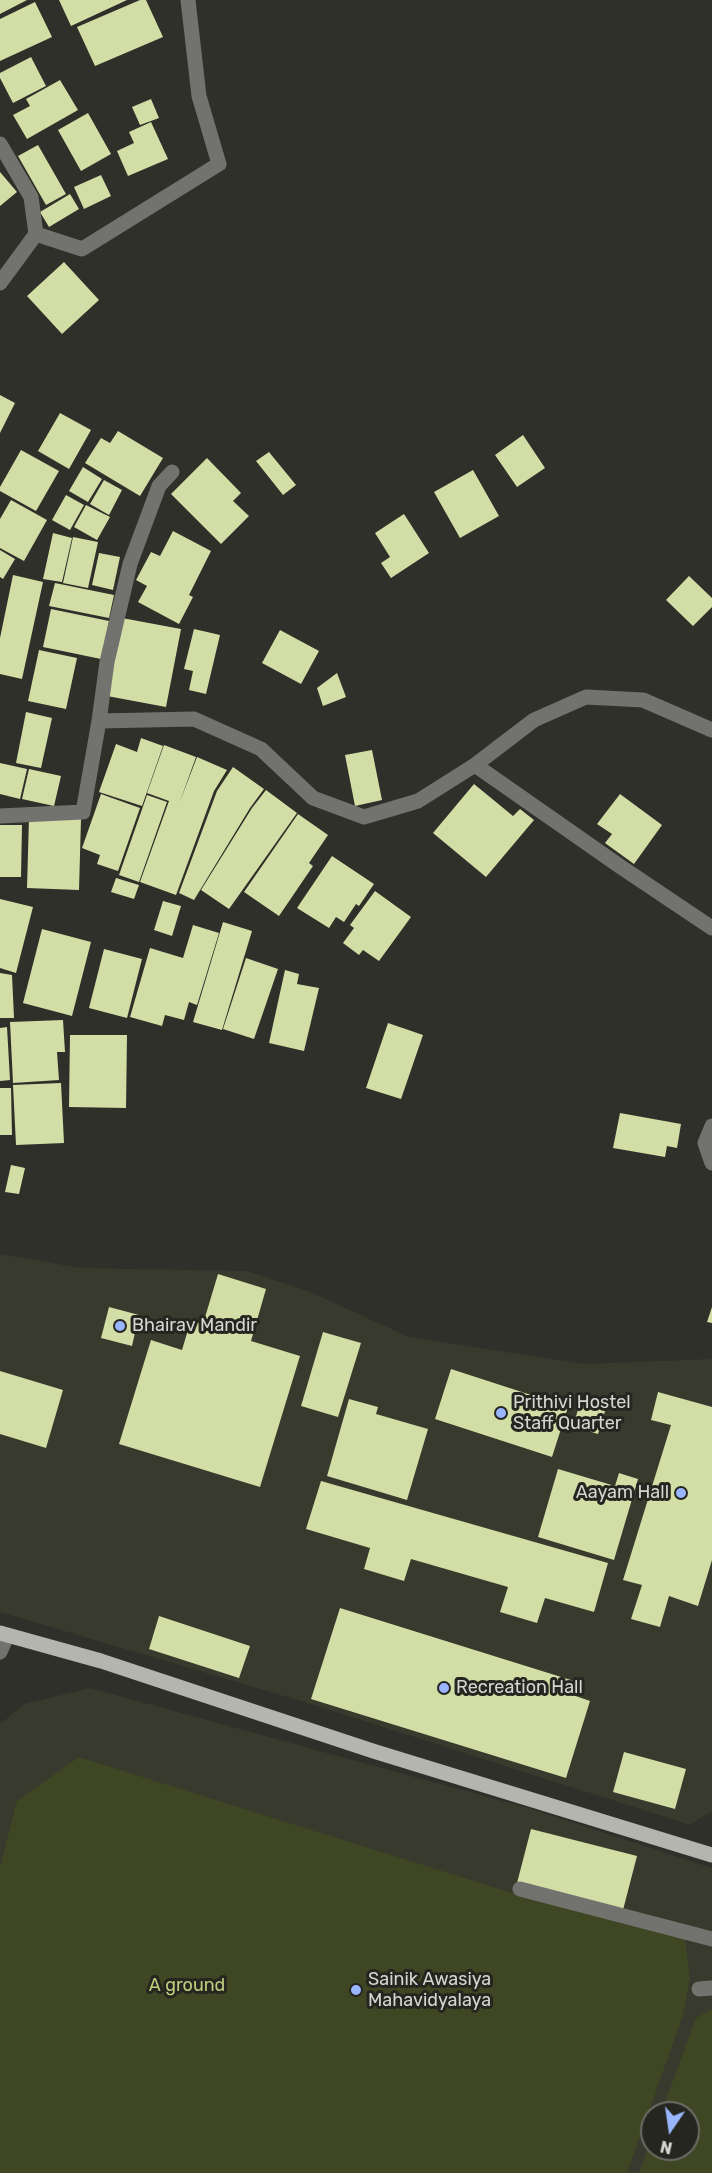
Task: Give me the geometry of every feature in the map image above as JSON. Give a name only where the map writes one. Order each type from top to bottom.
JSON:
[{"type":"main road","points":[[4,1635],[101,1661],[373,1751],[712,1855]]},
{"type":"street","points":[[36,234],[82,249],[219,164],[199,96],[188,0]]},
{"type":"street","points":[[0,144],[30,197],[36,234],[0,284]]},
{"type":"street","points":[[0,816],[83,812],[107,662],[130,564],[159,486],[172,472]]},
{"type":"street","points":[[99,721],[194,719],[261,749],[313,798],[364,817],[418,801],[475,765],[534,720],[586,697],[643,700],[712,730]]},
{"type":"street","points":[[475,765],[712,928]]},
{"type":"street","points":[[712,1126],[705,1143],[712,1162]]},
{"type":"street","points":[[0,1652],[4,1635]]},
{"type":"street","points":[[520,1889],[712,1939]]},
{"type":"shaded area","points":[[0,1254],[81,1268],[247,1271],[308,1291],[409,1337],[584,1364],[712,1359],[712,1811],[690,1825],[311,1704],[0,1612]]},
{"type":"shaded area","name":"A ground","points":[[90,1688],[528,1808],[712,1868],[712,2173],[0,2173],[0,1724],[25,1704]]},
{"type":"green space","name":"A ground","points":[[79,1757],[509,1892],[685,1939],[690,1978],[683,2015],[653,2101],[640,2101],[640,2136],[627,2173],[0,2173],[0,1867],[17,1801]]},
{"type":"green space","points":[[712,2009],[712,2173],[639,2173],[643,2161],[700,2161],[700,2101],[665,2101],[696,2018]]},
{"type":"building","points":[[0,0],[27,0],[0,14]]},
{"type":"building","points":[[59,0],[127,0],[71,26]]},
{"type":"building","points":[[140,0],[146,0],[163,37],[95,66],[77,27]]},
{"type":"building","points":[[35,2],[52,37],[0,61],[0,19]]},
{"type":"building","points":[[31,57],[46,86],[13,103],[0,78],[0,73]]},
{"type":"building","points":[[60,80],[78,110],[27,139],[13,115],[30,106],[26,99]]},
{"type":"building","points":[[151,99],[159,118],[140,125],[132,107]]},
{"type":"building","points":[[88,113],[111,154],[81,171],[58,130]]},
{"type":"building","points":[[151,122],[168,159],[128,176],[117,151],[134,143],[129,132]]},
{"type":"building","points":[[38,145],[66,194],[46,205],[18,156]]},
{"type":"building","points":[[0,172],[17,192],[0,206]]},
{"type":"building","points":[[101,175],[111,196],[84,209],[74,187]]},
{"type":"building","points":[[70,194],[79,209],[49,227],[40,212]]},
{"type":"building","points":[[64,262],[99,300],[62,334],[27,296]]},
{"type":"building","points":[[0,395],[15,403],[0,433]]},
{"type":"building","points":[[60,413],[91,430],[69,469],[38,451]]},
{"type":"building","points":[[118,431],[163,458],[140,496],[85,463],[101,438],[110,443]]},
{"type":"building","points":[[523,435],[545,468],[517,487],[495,455]]},
{"type":"building","points":[[21,450],[59,471],[36,511],[0,491],[0,487]]},
{"type":"building","points":[[269,452],[296,485],[283,495],[256,461]]},
{"type":"building","points":[[207,458],[241,493],[233,501],[249,516],[221,544],[171,494]]},
{"type":"building","points":[[83,467],[102,479],[88,502],[69,491]]},
{"type":"building","points":[[473,470],[499,516],[460,538],[434,492]]},
{"type":"building","points":[[104,480],[122,490],[109,515],[90,504]]},
{"type":"building","points":[[66,495],[84,505],[70,530],[52,520]]},
{"type":"building","points":[[11,500],[47,520],[24,561],[0,548],[0,519]]},
{"type":"building","points":[[86,505],[110,517],[97,540],[74,527]]},
{"type":"building","points":[[404,514],[429,553],[391,578],[381,563],[390,557],[375,533]]},
{"type":"building","points":[[173,531],[211,551],[189,595],[193,597],[179,624],[138,602],[147,586],[136,580],[151,552],[160,556]]},
{"type":"building","points":[[53,533],[72,538],[62,582],[43,579]]},
{"type":"building","points":[[73,537],[98,542],[88,588],[63,583]]},
{"type":"building","points":[[0,550],[15,559],[3,579],[0,577]]},
{"type":"building","points":[[99,553],[120,557],[113,590],[92,585]]},
{"type":"building","points":[[13,575],[43,582],[22,679],[0,674],[0,638]]},
{"type":"building","points":[[689,576],[712,598],[712,607],[693,626],[666,600]]},
{"type":"building","points":[[55,583],[114,595],[109,618],[49,606]]},
{"type":"building","points":[[51,609],[109,621],[101,659],[43,647]]},
{"type":"building","points":[[122,618],[181,629],[166,707],[107,696]]},
{"type":"building","points":[[194,629],[220,635],[206,694],[189,690],[193,671],[184,669]]},
{"type":"building","points":[[280,630],[319,651],[301,684],[262,663]]},
{"type":"building","points":[[39,650],[77,658],[66,709],[28,701]]},
{"type":"building","points":[[337,673],[346,697],[323,706],[317,688]]},
{"type":"building","points":[[26,712],[52,718],[41,768],[16,763]]},
{"type":"building","points":[[141,738],[163,746],[142,806],[99,792],[116,744],[137,752]]},
{"type":"building","points":[[164,745],[196,757],[179,804],[197,757],[227,770],[214,791],[176,895],[140,882],[169,801],[147,793]]},
{"type":"building","points":[[372,750],[382,800],[355,806],[345,755]]},
{"type":"building","points":[[0,763],[27,769],[20,799],[0,794]]},
{"type":"building","points":[[233,767],[264,789],[194,900],[179,893],[217,791]]},
{"type":"building","points":[[29,769],[61,776],[54,806],[22,799]]},
{"type":"building","points":[[474,784],[513,816],[520,809],[534,820],[486,877],[433,833]]},
{"type":"building","points":[[266,790],[297,813],[229,909],[201,890],[252,808]]},
{"type":"building","points":[[101,794],[140,808],[118,871],[97,864],[100,855],[82,848]]},
{"type":"building","points":[[620,794],[662,825],[634,864],[605,843],[612,834],[597,824]]},
{"type":"building","points":[[147,795],[167,802],[139,882],[119,875]]},
{"type":"building","points":[[298,814],[328,835],[309,863],[313,866],[279,916],[244,892]]},
{"type":"building","points":[[29,818],[81,819],[79,890],[27,888]]},
{"type":"building","points":[[0,825],[22,825],[21,877],[0,877]]},
{"type":"building","points":[[332,856],[374,884],[359,906],[356,904],[344,922],[336,917],[329,928],[297,908]]},
{"type":"building","points":[[116,878],[139,885],[134,899],[111,892]]},
{"type":"building","points":[[375,891],[411,917],[379,961],[363,950],[359,955],[343,943],[354,928],[350,925]]},
{"type":"building","points":[[0,899],[33,907],[16,973],[0,968]]},
{"type":"building","points":[[163,901],[181,906],[172,936],[154,930]]},
{"type":"building","points":[[223,922],[252,931],[222,1030],[193,1022]]},
{"type":"building","points":[[193,925],[219,933],[197,1005],[189,1002],[184,1020],[165,1015],[162,1026],[130,1017],[150,948],[183,958]]},
{"type":"building","points":[[42,929],[91,942],[72,1016],[23,1003]]},
{"type":"building","points":[[104,949],[142,959],[127,1018],[89,1008]]},
{"type":"building","points":[[246,958],[278,969],[254,1039],[223,1029]]},
{"type":"building","points":[[285,970],[299,974],[297,984],[319,988],[304,1051],[269,1043]]},
{"type":"building","points":[[0,973],[12,975],[14,1018],[0,1018]]},
{"type":"building","points":[[63,1020],[65,1052],[57,1052],[59,1080],[13,1083],[10,1022]]},
{"type":"building","points":[[388,1023],[423,1035],[401,1099],[366,1088]]},
{"type":"building","points":[[7,1027],[10,1080],[0,1081],[0,1028]]},
{"type":"building","points":[[70,1035],[127,1035],[126,1108],[69,1107]]},
{"type":"building","points":[[61,1083],[64,1143],[16,1145],[13,1085]]},
{"type":"building","points":[[0,1088],[11,1088],[12,1135],[0,1135]]},
{"type":"building","points":[[620,1113],[681,1124],[677,1148],[667,1146],[665,1157],[613,1148]]},
{"type":"building","points":[[11,1165],[25,1168],[19,1194],[5,1192]]},
{"type":"building","points":[[218,1274],[266,1289],[251,1341],[300,1356],[260,1487],[119,1444],[151,1340],[182,1350],[191,1320],[203,1324]]},
{"type":"building","name":"Bhairav Mandir","points":[[109,1307],[139,1315],[132,1346],[101,1338]]},
{"type":"building","points":[[712,1307],[712,1323],[707,1322]]},
{"type":"building","points":[[323,1332],[361,1343],[338,1417],[301,1406]]},
{"type":"building","name":"Prithivi Hostel Staff Quarter","points":[[451,1369],[568,1407],[552,1457],[435,1419]]},
{"type":"building","points":[[0,1371],[63,1390],[46,1448],[0,1434]]},
{"type":"building","name":"Aayam Hall","points":[[658,1392],[712,1407],[712,1560],[698,1606],[669,1596],[660,1627],[631,1619],[642,1585],[623,1580],[671,1425],[651,1420]]},
{"type":"building","points":[[349,1399],[378,1407],[376,1414],[428,1429],[407,1500],[327,1476]]},
{"type":"building","points":[[581,1400],[606,1408],[598,1434],[573,1426]]},
{"type":"building","points":[[558,1469],[615,1486],[619,1473],[638,1479],[614,1560],[538,1537]]},
{"type":"building","points":[[321,1481],[608,1563],[594,1612],[545,1598],[537,1623],[500,1612],[508,1587],[411,1559],[404,1581],[364,1569],[370,1548],[306,1529]]},
{"type":"building","name":"Recreation Hall","points":[[340,1608],[574,1681],[570,1694],[590,1701],[566,1778],[311,1699]]},
{"type":"building","points":[[159,1616],[250,1646],[239,1678],[149,1649]]},
{"type":"building","points":[[624,1752],[686,1769],[675,1809],[613,1792]]},
{"type":"building","points":[[531,1829],[637,1856],[623,1910],[517,1883]]},
{"type":"place","name":"Bhairav Mandir","points":[[120,1326]]},
{"type":"place","name":"Prithivi Hostel Staff Quarter","points":[[501,1413]]},
{"type":"place","name":"Aayam Hall","points":[[681,1493]]},
{"type":"place","name":"Recreation Hall","points":[[444,1688]]},
{"type":"place","name":"Sainik Awasiya Mahavidyalaya","points":[[356,1990]]}]
